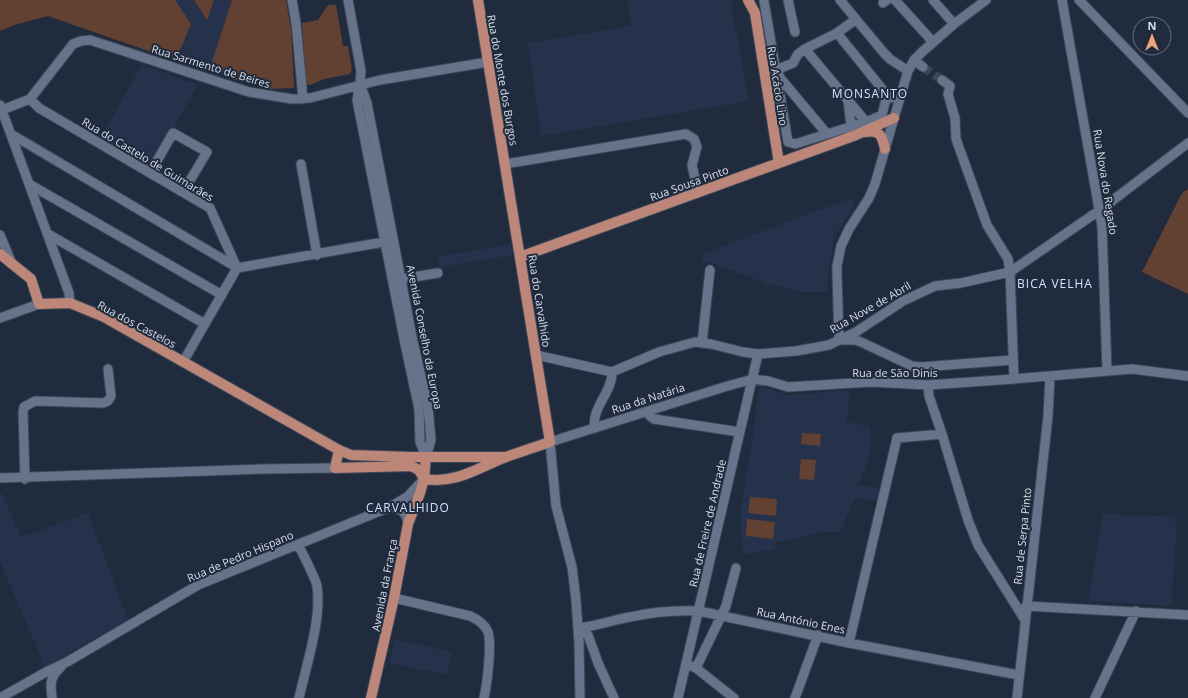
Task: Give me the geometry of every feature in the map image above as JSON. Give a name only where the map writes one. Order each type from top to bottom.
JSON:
[{"type":"main road","name":"Rua do Monte dos Burgos","points":[[478,0],[505,164]]},
{"type":"main road","name":"Rua Acácio Lino","points":[[748,0],[755,13],[779,163]]},
{"type":"main road","name":"Rua Acácio Lino","points":[[755,13],[761,0]]},
{"type":"main road","name":"Rua Sousa Pinto","points":[[520,257],[779,163],[866,126],[894,118]]},
{"type":"main road","points":[[866,126],[877,132],[883,139],[885,149]]},
{"type":"main road","name":"Rua do Carvalhido","points":[[505,164],[550,442]]},
{"type":"main road","points":[[0,254],[31,279],[39,304],[70,303]]},
{"type":"main road","name":"Rua dos Castelos","points":[[70,303],[104,317],[350,455]]},
{"type":"main road","points":[[339,450],[335,468],[411,466],[419,470],[424,479],[449,480],[480,470],[505,457],[550,442]]},
{"type":"main road","points":[[348,468],[347,460],[350,455],[505,457]]},
{"type":"main road","name":"Avenida da França","points":[[371,698],[394,598],[408,524],[424,479],[426,457]]},
{"type":"street","points":[[292,0],[296,23],[303,99]]},
{"type":"street","name":"Avenida Conselho da Europa","points":[[348,0],[360,70],[360,84],[357,100],[389,241],[405,344],[419,409],[420,442],[426,457]]},
{"type":"street","points":[[761,0],[776,70],[788,142],[795,144],[851,126],[866,126],[882,115],[887,95]]},
{"type":"street","points":[[788,0],[795,32]]},
{"type":"street","points":[[840,0],[855,20],[884,53],[908,72]]},
{"type":"street","points":[[895,0],[933,42]]},
{"type":"street","points":[[933,0],[954,24]]},
{"type":"street","points":[[839,340],[837,270],[841,246],[849,229],[869,198],[875,184],[908,72],[914,60],[933,42],[986,0]]},
{"type":"street","name":"Rua Nova do Regado","points":[[1062,0],[1102,226],[1107,370]]},
{"type":"street","points":[[1079,0],[1188,113]]},
{"type":"street","points":[[776,70],[793,63],[798,54],[805,49],[837,33],[855,20]]},
{"type":"street","points":[[837,33],[887,95],[898,103]]},
{"type":"street","name":"Rua Sarmento de Beires","points":[[30,99],[73,44],[80,41],[90,40],[249,92],[292,99],[310,98],[360,84],[488,62]]},
{"type":"street","points":[[805,49],[848,100],[866,126]]},
{"type":"street","points":[[914,60],[923,67]]},
{"type":"street","points":[[776,70],[781,79],[827,134]]},
{"type":"street","points":[[942,80],[950,86],[948,94],[955,118],[956,139],[987,225],[1008,259],[1010,272],[1014,379]]},
{"type":"street","points":[[30,99],[1,107],[69,293],[70,303]]},
{"type":"street","name":"Rua do Castelo de Guimarães","points":[[30,99],[39,108],[210,208],[237,268]]},
{"type":"street","points":[[848,100],[851,126]]},
{"type":"street","points":[[150,173],[173,133],[207,152],[183,192]]},
{"type":"street","points":[[11,134],[220,256],[237,268],[389,241]]},
{"type":"street","points":[[505,164],[686,134],[694,139],[697,147],[692,165],[698,193]]},
{"type":"street","name":"Rua Nove de Abril","points":[[612,372],[659,352],[695,342],[758,354],[796,351],[829,345],[862,328],[903,300],[935,286],[962,283],[1010,272],[1100,210],[1188,143]]},
{"type":"street","points":[[301,164],[317,255]]},
{"type":"street","points":[[29,184],[222,295]]},
{"type":"street","points":[[48,234],[205,324]]},
{"type":"street","points":[[0,235],[12,264]]},
{"type":"street","name":"Avenida Conselho da Europa","points":[[389,241],[401,279],[428,408],[431,440],[426,457]]},
{"type":"street","points":[[183,362],[237,268]]},
{"type":"street","points":[[702,343],[710,270]]},
{"type":"street","points":[[401,279],[438,273]]},
{"type":"street","points":[[0,318],[39,304]]},
{"type":"street","name":"Rua de São Dinis","points":[[839,340],[855,340],[861,342],[912,366],[921,367],[1013,360]]},
{"type":"street","name":"Rua de Freire de Andrade","points":[[678,698],[758,354]]},
{"type":"street","points":[[536,355],[612,372],[611,383],[594,418],[595,428]]},
{"type":"street","points":[[25,479],[24,407],[35,401],[103,403],[108,401],[111,396],[108,369]]},
{"type":"street","name":"Rua de São Dinis","points":[[753,378],[768,380],[788,387],[871,382],[928,385],[1132,369],[1188,376]]},
{"type":"street","name":"Rua de Serpa Pinto","points":[[1016,698],[1048,416],[1050,376]]},
{"type":"street","name":"Rua da Natária","points":[[550,442],[753,378]]},
{"type":"street","points":[[928,385],[928,396],[942,434],[959,494],[978,545],[1025,620]]},
{"type":"street","points":[[648,411],[650,416],[654,419],[740,432]]},
{"type":"street","points":[[849,642],[897,438],[942,434]]},
{"type":"street","points":[[550,442],[556,506],[572,567],[578,628],[580,698]]},
{"type":"street","points":[[0,478],[25,479],[262,469],[335,468]]},
{"type":"street","name":"Rua de Pedro Hispano","points":[[0,698],[67,662],[198,585],[390,507],[406,497],[424,479]]},
{"type":"street","points":[[390,507],[403,511],[406,514],[408,524]]},
{"type":"street","points":[[298,544],[317,585],[318,604],[316,626],[298,698]]},
{"type":"street","points":[[696,668],[722,616],[736,568]]},
{"type":"street","points":[[394,598],[470,616],[478,620],[484,626],[488,631],[489,641],[488,674],[484,698]]},
{"type":"street","points":[[1026,606],[1188,615]]},
{"type":"street","name":"Rua António Enes","points":[[578,628],[590,627],[649,613],[699,611],[1019,676]]},
{"type":"street","points":[[1095,698],[1136,611]]},
{"type":"street","points":[[578,628],[588,635],[598,663],[614,698]]},
{"type":"street","points":[[794,698],[818,635]]},
{"type":"street","name":"Rua de Pedro Hispano","points":[[52,698],[50,688],[52,677],[67,662]]},
{"type":"street","points":[[685,664],[696,668],[734,698]]},
{"type":"shaded area","points":[[0,0],[175,0],[191,24],[177,57],[174,60],[48,16],[14,25],[0,31]]},
{"type":"shaded area","points":[[17,0],[286,0],[291,30],[294,88],[268,89],[229,78],[48,16],[14,25]]},
{"type":"shaded area","points":[[194,0],[214,0],[207,20]]},
{"type":"shaded area","points":[[232,0],[286,0],[291,30],[294,88],[268,89],[229,78],[224,73],[212,69],[212,62]]},
{"type":"shaded area","points":[[628,0],[731,0],[733,2],[732,10],[735,29],[738,35],[748,101],[541,136],[528,43],[631,26]]},
{"type":"shaded area","points":[[328,5],[336,5],[343,46],[348,46],[352,70],[350,74],[324,79],[310,85],[306,84],[302,23],[318,20]]},
{"type":"shaded area","points":[[142,64],[198,85],[151,167],[101,138]]},
{"type":"shaded area","points":[[1188,189],[1188,294],[1142,272],[1182,193]]},
{"type":"shaded area","points":[[848,199],[853,201],[854,205],[837,233],[833,244],[827,292],[801,292],[767,284],[715,264],[701,262],[702,254]]},
{"type":"shaded area","points":[[511,244],[513,255],[439,267],[437,257]]},
{"type":"shaded area","points":[[764,386],[787,395],[850,390],[847,422],[869,426],[869,432],[872,432],[868,460],[858,485],[880,489],[878,501],[855,498],[840,532],[817,532],[816,534],[784,541],[776,541],[775,549],[742,555],[741,507],[756,415],[758,389]]},
{"type":"shaded area","points":[[802,433],[821,434],[820,446],[801,444]]},
{"type":"shaded area","points":[[801,459],[816,460],[814,480],[799,479]]},
{"type":"shaded area","points":[[2,493],[21,537],[88,513],[128,620],[45,667],[0,562],[0,494]]},
{"type":"shaded area","points":[[750,497],[777,499],[776,516],[748,513]]},
{"type":"shaded area","points":[[1103,513],[1133,517],[1175,515],[1175,525],[1177,525],[1171,606],[1088,601]]},
{"type":"shaded area","points":[[747,519],[775,522],[773,539],[746,536]]},
{"type":"shaded area","points":[[395,639],[452,652],[447,675],[389,663]]},
{"type":"tunnel","points":[[923,67],[942,80]]},
{"type":"district","name":"MONSANTO","points":[[870,93]]},
{"type":"district","name":"BICA VELHA","points":[[1055,283]]},
{"type":"district","name":"CARVALHIDO","points":[[408,507]]}]
